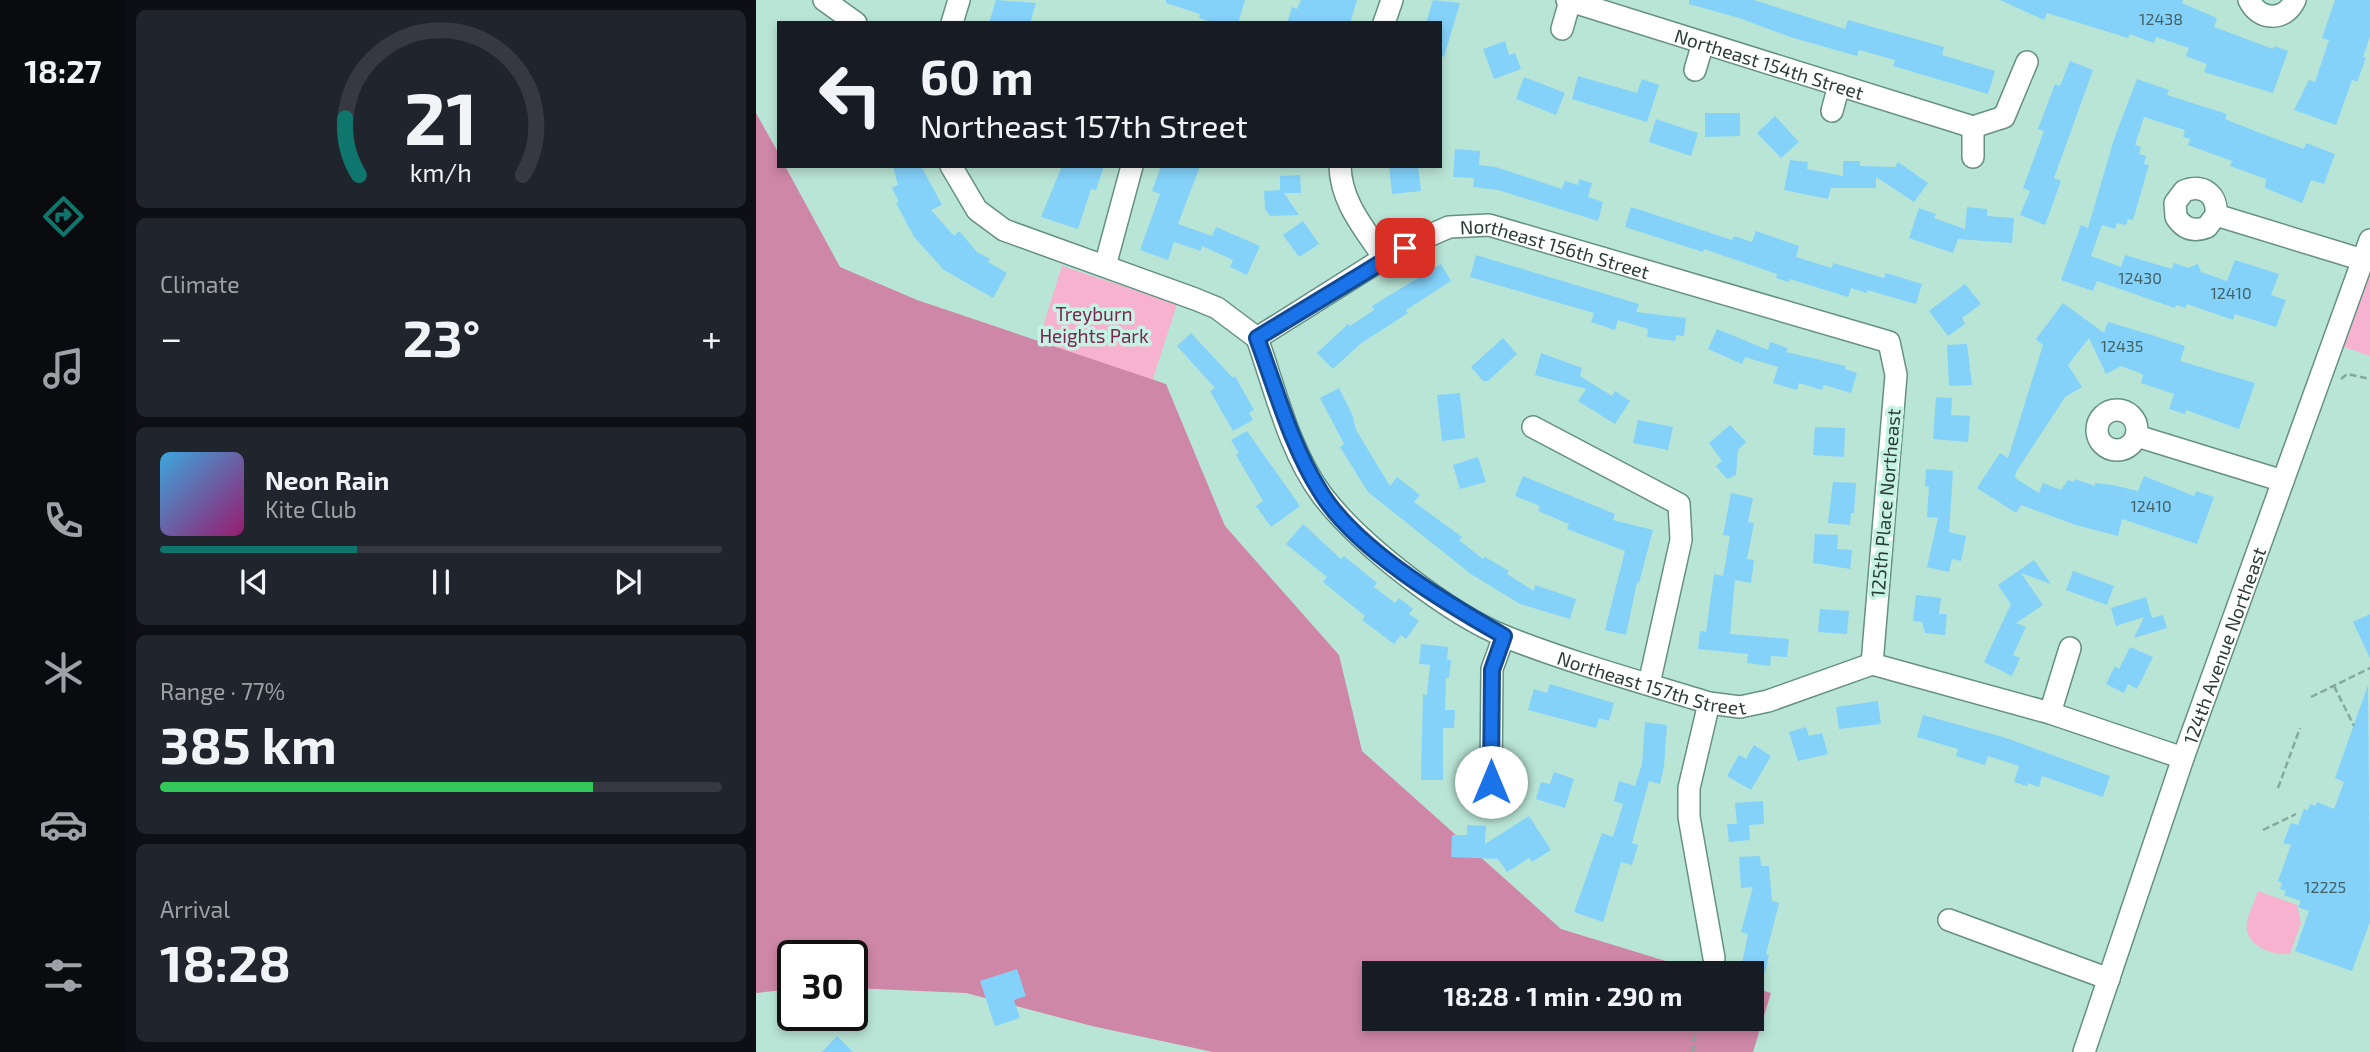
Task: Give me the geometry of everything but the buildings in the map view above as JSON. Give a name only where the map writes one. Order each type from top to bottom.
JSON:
[{"type":"street","points":[[824,0],[853,21]]},
{"type":"street","points":[[953,21],[959,0]]},
{"type":"street","points":[[1385,21],[1392,0]]},
{"type":"street","points":[[2249,0],[2258,12],[2273,17],[2288,11],[2295,0]]},
{"type":"street","points":[[1562,29],[1569,1]]},
{"type":"street","name":"Northeast 154th Street","points":[[1569,1],[1973,127]]},
{"type":"street","points":[[1695,70],[1703,43]]},
{"type":"street","points":[[1973,157],[1973,127],[2004,117],[2027,62]]},
{"type":"street","points":[[1832,111],[1839,85]]},
{"type":"street","points":[[952,168],[977,210],[1004,230],[1217,309],[1257,338]]},
{"type":"street","points":[[1105,266],[1131,168]]},
{"type":"street","points":[[1340,168],[1341,185],[1347,203],[1384,258]]},
{"type":"street","points":[[2216,215],[2366,250]]},
{"type":"street","name":"Northeast 156th Street","points":[[1257,338],[1384,258],[1449,227],[1489,225],[1889,342]]},
{"type":"street","name":"124th Avenue Northeast","points":[[2084,1052],[2183,758],[2366,250]]},
{"type":"street","name":"Northeast 157th Street","points":[[1257,338],[1300,454],[1321,494],[1350,527],[1400,569],[1451,606],[1504,636],[1709,703],[1740,707],[1768,701],[1872,664]]},
{"type":"street","name":"125th Place Northeast","points":[[1872,664],[1896,375],[1889,342]]},
{"type":"street","points":[[1533,427],[1679,504],[1681,540],[1649,684]]},
{"type":"street","points":[[2137,436],[2283,481]]},
{"type":"street","points":[[1491,782],[1492,670],[1504,636]]},
{"type":"street","points":[[2050,713],[2070,648]]},
{"type":"street","points":[[1872,664],[2050,713],[2183,758]]},
{"type":"street","points":[[1709,703],[1689,788],[1689,817],[1714,958]]},
{"type":"street","points":[[1949,920],[2109,979]]},
{"type":"path","points":[[2311,697],[2370,668]]},
{"type":"path","points":[[2334,686],[2354,726]]},
{"type":"path","points":[[2278,788],[2300,728]]},
{"type":"path","points":[[2263,830],[2296,814]]},
{"type":"path","points":[[1693,1052],[1695,1031]]},
{"type":"green space","points":[[2370,240],[2370,356],[2333,343]]},
{"type":"green space","name":"Treyburn Heights Park","points":[[1062,266],[1177,304],[1150,388],[1035,352]]},
{"type":"green space","points":[[2258,891],[2297,905],[2301,923],[2290,954],[2267,951],[2250,937],[2247,922]]},
{"type":"shaded area","points":[[756,113],[777,150],[777,168],[786,168],[840,267],[917,300],[1166,384],[1225,526],[1339,655],[1362,751],[1561,929],[1666,961],[1362,961],[1362,1031],[1759,1031],[1753,1052],[1213,1052],[1092,1026],[966,993],[868,989],[868,940],[777,940],[777,991],[756,993]]},
{"type":"shaded area","points":[[1764,991],[1771,993],[1764,1016]]},
{"type":"route","points":[[1405,248],[1384,258],[1257,338],[1300,454],[1321,494],[1350,527],[1400,569],[1451,606],[1504,636],[1492,670],[1491,782]]}]
